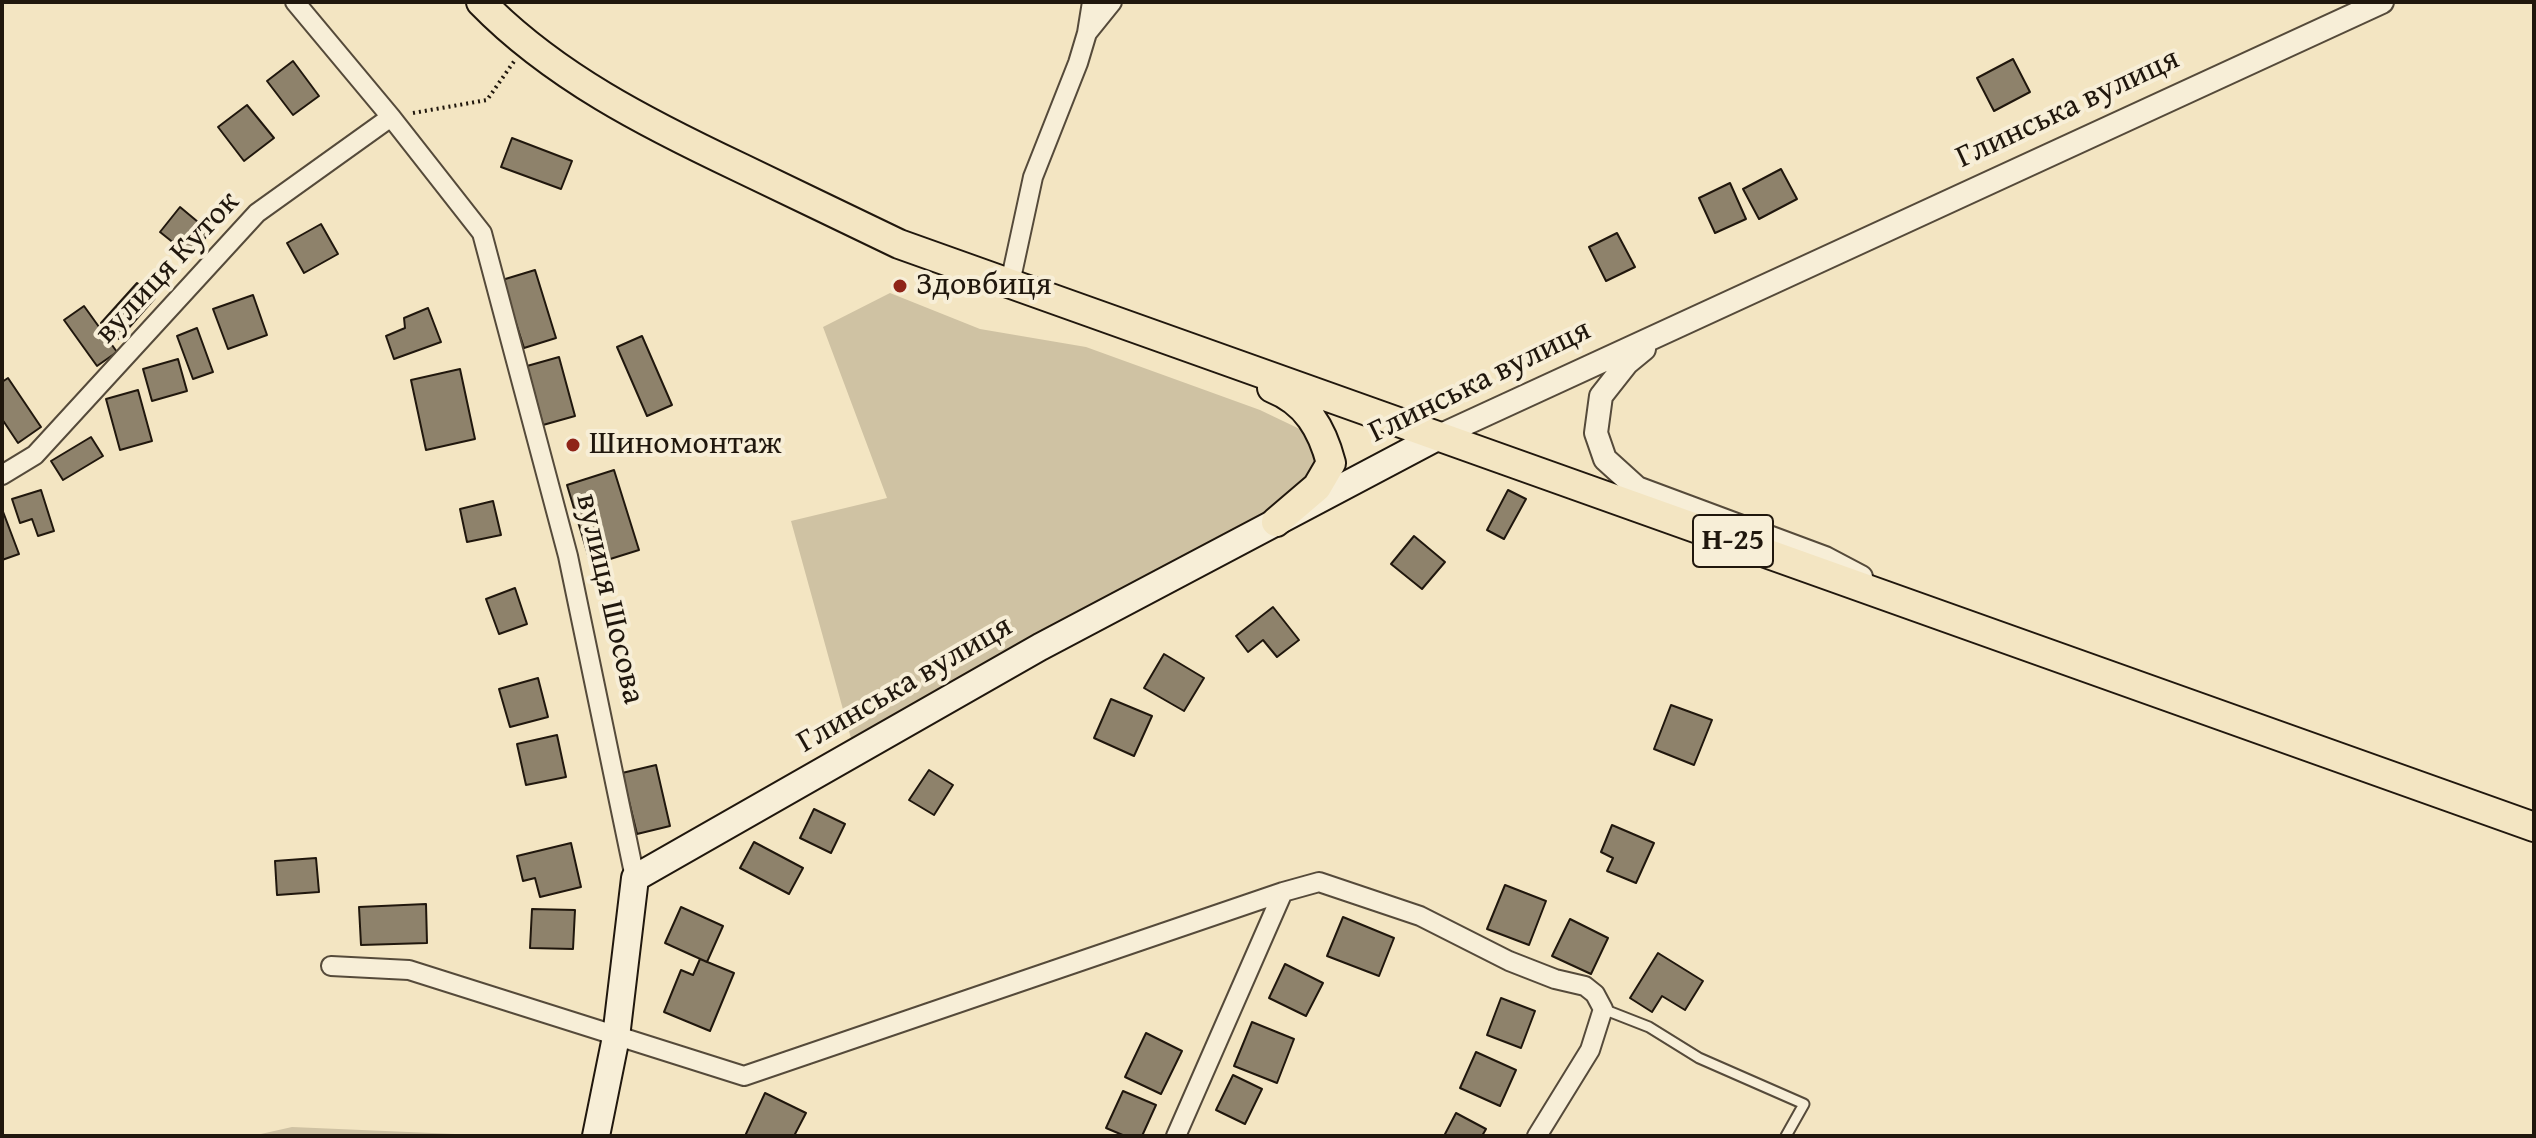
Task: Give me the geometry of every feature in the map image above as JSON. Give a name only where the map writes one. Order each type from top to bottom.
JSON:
[{"type":"main road","name":"Н-25","points":[[496,8],[530,44],[576,79],[652,125],[899,244],[2534,827]]},
{"type":"main road","points":[[1179,343],[1189,354],[1283,392],[1303,407],[1323,434],[1331,463],[1317,487],[1276,522]]},
{"type":"main road","name":"Глинська вулиця","points":[[635,878],[1040,647],[1439,436]]},
{"type":"main road","name":"вулиця Шосова","points":[[596,1136],[616,1037],[635,878]]},
{"type":"street","name":"вулиця Шосова","points":[[295,2],[482,233],[568,556],[635,878]]},
{"type":"street","points":[[1010,283],[1033,177],[1078,63],[1092,2]]},
{"type":"street","points":[[1087,33],[1112,2]]},
{"type":"street","name":"Глинська вулиця","points":[[1439,436],[2382,2]]},
{"type":"street","name":"вулиця Куток","points":[[2,475],[35,455],[257,213],[391,117]]},
{"type":"street","points":[[1660,334],[1627,363],[1601,396],[1596,433],[1605,459],[1637,488],[1825,558],[1919,607]]},
{"type":"street","points":[[331,966],[409,970],[744,1076],[1319,882],[1420,916],[1509,961],[1555,979],[1585,986],[1595,994],[1603,1009],[1590,1050],[1537,1136]]},
{"type":"street","points":[[1176,1136],[1283,892]]},
{"type":"lane","points":[[1603,1009],[1649,1027],[1699,1058],[1804,1104],[1786,1136]]},
{"type":"path","points":[[391,117],[487,100],[530,44]]},
{"type":"shaded area","points":[[890,293],[980,329],[1086,347],[1260,410],[1306,432],[1326,480],[855,753],[791,521],[887,498],[823,327]]},
{"type":"shaded area","points":[[292,1127],[455,1134],[455,1136],[252,1136]]},
{"type":"building","points":[[2013,59],[2030,92],[1994,111],[1977,78]]},
{"type":"building","points":[[293,61],[319,96],[293,115],[267,81]]},
{"type":"building","points":[[247,105],[274,138],[244,161],[218,127]]},
{"type":"building","points":[[512,138],[572,161],[561,189],[501,167]]},
{"type":"building","points":[[1781,169],[1797,199],[1759,219],[1743,189]]},
{"type":"building","points":[[1730,183],[1746,219],[1715,233],[1699,198]]},
{"type":"building","points":[[180,207],[210,232],[190,256],[160,232]]},
{"type":"building","points":[[321,224],[338,254],[304,273],[287,243]]},
{"type":"building","points":[[1617,233],[1635,267],[1606,281],[1589,247]]},
{"type":"building","points":[[535,270],[556,338],[524,348],[502,280]]},
{"type":"building","points":[[137,283],[155,298],[119,339],[101,323]]},
{"type":"building","points":[[253,295],[267,335],[228,349],[213,309]]},
{"type":"building","points":[[84,306],[117,352],[97,366],[64,320]]},
{"type":"building","points":[[428,308],[441,342],[394,359],[386,336],[405,328],[404,318]]},
{"type":"building","points":[[197,328],[213,372],[193,379],[177,336]]},
{"type":"building","points":[[642,336],[672,405],[647,416],[617,347]]},
{"type":"building","points":[[559,357],[575,416],[543,425],[527,366]]},
{"type":"building","points":[[178,359],[187,391],[152,401],[143,369]]},
{"type":"building","points":[[460,369],[475,439],[426,450],[411,380]]},
{"type":"building","points":[[8,378],[41,427],[18,443],[2,419],[2,382]]},
{"type":"building","points":[[138,390],[152,441],[120,450],[106,399]]},
{"type":"building","points":[[91,437],[103,456],[63,480],[51,461]]},
{"type":"building","points":[[614,470],[639,550],[591,565],[567,485]]},
{"type":"building","points":[[41,490],[54,531],[38,536],[32,519],[20,523],[12,499]]},
{"type":"building","points":[[1508,490],[1526,499],[1504,539],[1487,530]]},
{"type":"building","points":[[493,501],[501,535],[467,542],[460,509]]},
{"type":"building","points":[[2,509],[19,554],[2,560]]},
{"type":"building","points":[[1414,536],[1445,562],[1422,589],[1391,564]]},
{"type":"building","points":[[515,588],[527,624],[499,634],[486,599]]},
{"type":"building","points":[[1273,607],[1299,640],[1277,657],[1263,640],[1248,652],[1236,636]]},
{"type":"building","points":[[1164,654],[1204,678],[1184,711],[1144,688]]},
{"type":"building","points":[[538,678],[548,717],[510,727],[499,689]]},
{"type":"building","points":[[1111,699],[1152,716],[1134,756],[1094,738]]},
{"type":"building","points":[[1671,705],[1712,720],[1694,765],[1654,749]]},
{"type":"building","points":[[557,735],[566,777],[526,785],[517,744]]},
{"type":"building","points":[[656,765],[670,826],[637,834],[622,773]]},
{"type":"building","points":[[929,770],[953,785],[934,815],[909,800]]},
{"type":"building","points":[[814,809],[845,824],[831,853],[800,838]]},
{"type":"building","points":[[1612,825],[1654,843],[1636,883],[1607,871],[1613,858],[1601,852]]},
{"type":"building","points":[[754,842],[803,868],[789,894],[740,868]]},
{"type":"building","points":[[571,843],[581,887],[540,897],[535,878],[523,881],[517,856]]},
{"type":"building","points":[[316,858],[319,892],[277,895],[275,861]]},
{"type":"building","points":[[1505,885],[1546,901],[1529,945],[1487,929]]},
{"type":"building","points":[[426,904],[427,943],[361,945],[359,907]]},
{"type":"building","points":[[681,907],[723,926],[707,962],[665,943]]},
{"type":"building","points":[[532,909],[575,910],[573,949],[530,948]]},
{"type":"building","points":[[1343,917],[1394,938],[1379,976],[1327,956]]},
{"type":"building","points":[[1570,919],[1608,938],[1591,974],[1552,956]]},
{"type":"building","points":[[1658,953],[1703,981],[1685,1010],[1662,996],[1652,1012],[1630,998]]},
{"type":"building","points":[[700,959],[734,973],[710,1031],[664,1012],[681,970],[693,975]]},
{"type":"building","points":[[1285,964],[1323,983],[1306,1016],[1269,998]]},
{"type":"building","points":[[1501,998],[1535,1011],[1521,1048],[1487,1035]]},
{"type":"building","points":[[1252,1022],[1294,1039],[1277,1083],[1234,1066]]},
{"type":"building","points":[[1146,1033],[1182,1051],[1161,1094],[1125,1077]]},
{"type":"building","points":[[1476,1052],[1516,1070],[1500,1106],[1460,1088]]},
{"type":"building","points":[[1233,1075],[1262,1089],[1245,1124],[1216,1110]]},
{"type":"building","points":[[1123,1091],[1156,1105],[1142,1136],[1125,1136],[1106,1128]]},
{"type":"building","points":[[765,1093],[806,1113],[794,1136],[745,1136]]},
{"type":"building","points":[[1456,1113],[1486,1129],[1482,1136],[1444,1136]]},
{"type":"place","name":"Здовбиця","points":[[900,286]]},
{"type":"place","name":"Шиномонтаж","points":[[573,445]]}]
